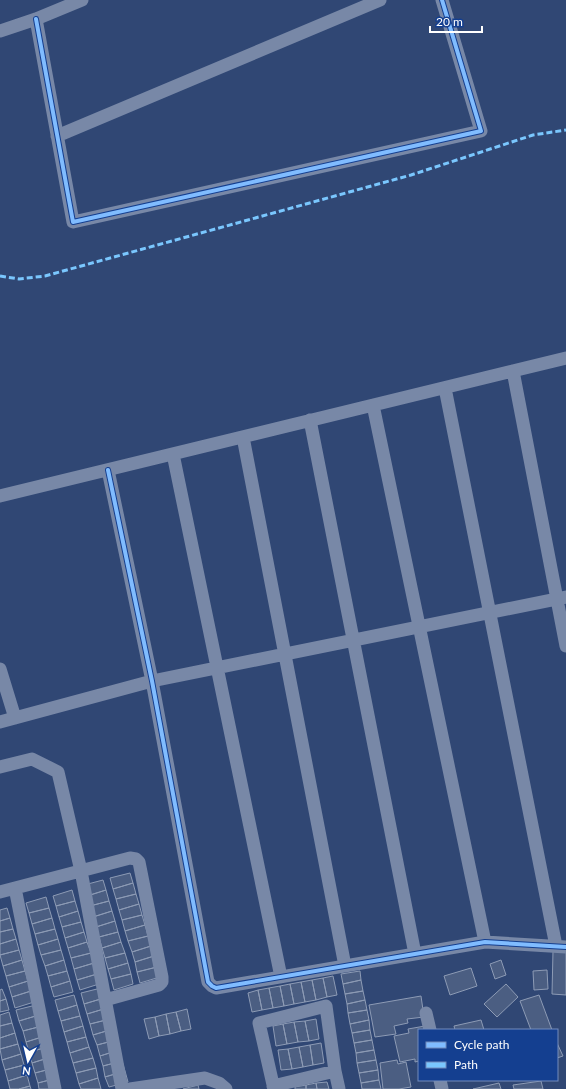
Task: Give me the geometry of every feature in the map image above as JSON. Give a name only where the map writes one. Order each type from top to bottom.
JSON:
[{"type":"street","points":[[0,31],[36,19],[82,0]]},
{"type":"street","points":[[57,136],[380,0]]},
{"type":"street","points":[[36,19],[73,222],[482,130],[442,0]]},
{"type":"street","points":[[0,496],[566,358]]},
{"type":"street","points":[[513,371],[562,598],[566,646]]},
{"type":"street","points":[[108,470],[152,681],[208,982],[216,988],[485,942],[561,947],[490,613],[445,388]]},
{"type":"street","points":[[374,405],[485,942]]},
{"type":"street","points":[[310,420],[415,954]]},
{"type":"street","points":[[243,437],[345,966]]},
{"type":"street","points":[[173,454],[281,977]]},
{"type":"street","points":[[0,722],[152,681],[562,598]]},
{"type":"street","points":[[0,669],[15,718]]},
{"type":"street","points":[[0,767],[32,759],[58,772],[81,871],[122,1089]]},
{"type":"street","points":[[0,892],[130,858],[136,859],[139,862],[162,982],[159,985],[105,1000]]},
{"type":"street","points":[[15,888],[55,1089]]},
{"type":"street","points":[[335,1071],[273,1087],[258,1023],[326,1006],[335,1071],[340,1089]]},
{"type":"street","points":[[426,1013],[430,1029]]},
{"type":"street","points":[[130,1089],[205,1078],[219,1083],[226,1089]]},
{"type":"building","points":[[130,873],[133,883],[113,889],[110,878]]},
{"type":"building","points":[[103,880],[106,890],[87,896],[84,885]]},
{"type":"building","points":[[133,883],[136,894],[116,899],[113,889]]},
{"type":"building","points":[[72,890],[75,901],[56,906],[53,896]]},
{"type":"building","points":[[106,890],[109,901],[90,906],[87,896]]},
{"type":"building","points":[[136,894],[139,904],[119,910],[116,899]]},
{"type":"building","points":[[46,897],[49,908],[29,913],[26,903]]},
{"type":"building","points":[[75,901],[78,911],[59,917],[56,906]]},
{"type":"building","points":[[109,901],[112,911],[93,917],[90,906]]},
{"type":"building","points":[[139,904],[142,915],[122,920],[119,910]]},
{"type":"building","points":[[7,908],[10,918],[0,921],[0,910]]},
{"type":"building","points":[[49,908],[52,918],[32,924],[29,913]]},
{"type":"building","points":[[78,911],[81,922],[62,927],[59,917]]},
{"type":"building","points":[[112,911],[115,921],[96,927],[93,917]]},
{"type":"building","points":[[142,915],[145,925],[125,931],[122,920]]},
{"type":"building","points":[[10,918],[13,929],[0,932],[0,921]]},
{"type":"building","points":[[52,918],[55,929],[35,934],[32,924]]},
{"type":"building","points":[[115,921],[118,932],[99,937],[96,927]]},
{"type":"building","points":[[81,922],[84,932],[65,938],[62,927]]},
{"type":"building","points":[[145,925],[148,936],[128,941],[125,931]]},
{"type":"building","points":[[13,929],[16,939],[0,944],[0,932]]},
{"type":"building","points":[[55,929],[58,939],[38,945],[35,934]]},
{"type":"building","points":[[84,932],[87,942],[68,948],[65,938]]},
{"type":"building","points":[[118,932],[121,942],[102,948],[99,937]]},
{"type":"building","points":[[148,936],[151,946],[132,952],[128,941]]},
{"type":"building","points":[[16,939],[19,950],[0,955],[0,944]]},
{"type":"building","points":[[58,939],[61,950],[41,955],[38,945]]},
{"type":"building","points":[[87,942],[91,953],[71,958],[68,948]]},
{"type":"building","points":[[121,942],[125,953],[105,958],[102,948]]},
{"type":"building","points":[[151,946],[154,956],[135,962],[132,952]]},
{"type":"building","points":[[19,950],[22,960],[3,966],[0,955]]},
{"type":"building","points":[[61,950],[64,960],[45,966],[41,955]]},
{"type":"building","points":[[553,951],[566,951],[566,995],[552,994]]},
{"type":"building","points":[[91,953],[94,963],[74,969],[71,958]]},
{"type":"building","points":[[125,953],[128,963],[108,969],[105,958]]},
{"type":"building","points":[[154,956],[157,967],[137,972],[135,962]]},
{"type":"building","points":[[22,960],[25,971],[6,976],[3,966]]},
{"type":"building","points":[[64,960],[67,971],[48,976],[45,966]]},
{"type":"building","points":[[501,960],[506,975],[495,979],[490,964]]},
{"type":"building","points":[[94,963],[97,974],[77,980],[74,969]]},
{"type":"building","points":[[128,963],[131,974],[111,979],[108,969]]},
{"type":"building","points":[[157,967],[160,977],[140,983],[137,972]]},
{"type":"building","points":[[471,968],[477,986],[450,995],[444,976]]},
{"type":"building","points":[[547,970],[548,989],[534,990],[533,971]]},
{"type":"building","points":[[25,971],[28,981],[9,987],[6,976]]},
{"type":"building","points":[[67,971],[70,981],[51,987],[48,976]]},
{"type":"building","points":[[360,971],[361,980],[343,984],[341,974]]},
{"type":"building","points":[[97,974],[99,984],[80,990],[77,980]]},
{"type":"building","points":[[131,974],[133,984],[114,990],[111,979]]},
{"type":"building","points":[[333,976],[337,995],[327,997],[323,978]]},
{"type":"building","points":[[323,978],[327,997],[316,1000],[312,980]]},
{"type":"building","points":[[312,980],[316,1000],[305,1002],[301,982]]},
{"type":"building","points":[[361,980],[363,991],[345,994],[343,984]]},
{"type":"building","points":[[28,981],[31,991],[12,997],[9,987]]},
{"type":"building","points":[[70,981],[73,992],[54,997],[51,987]]},
{"type":"building","points":[[301,982],[305,1002],[294,1004],[290,984]]},
{"type":"building","points":[[290,984],[294,1004],[284,1006],[280,986]]},
{"type":"building","points":[[506,984],[518,997],[497,1017],[484,1004]]},
{"type":"building","points":[[280,986],[284,1006],[273,1008],[269,988]]},
{"type":"building","points":[[101,988],[104,998],[84,1004],[81,993]]},
{"type":"building","points":[[269,988],[273,1008],[262,1010],[258,990]]},
{"type":"building","points":[[2,989],[6,999],[0,1001],[0,990]]},
{"type":"building","points":[[258,990],[262,1010],[252,1012],[248,993]]},
{"type":"building","points":[[31,991],[34,1002],[15,1008],[12,997]]},
{"type":"building","points":[[363,991],[365,1000],[347,1004],[345,994]]},
{"type":"building","points":[[74,995],[77,1005],[58,1011],[55,1000]]},
{"type":"building","points":[[539,995],[552,1029],[531,1029],[520,1001]]},
{"type":"building","points":[[421,996],[424,1017],[407,1019],[408,1023],[394,1026],[396,1034],[375,1037],[369,1005]]},
{"type":"building","points":[[104,998],[107,1008],[87,1014],[84,1004]]},
{"type":"building","points":[[6,999],[9,1010],[0,1012],[0,1001]]},
{"type":"building","points":[[365,1000],[367,1010],[348,1013],[347,1004]]},
{"type":"building","points":[[36,1005],[39,1015],[19,1021],[16,1010]]},
{"type":"building","points":[[77,1005],[80,1016],[61,1021],[58,1011]]},
{"type":"building","points":[[107,1008],[110,1019],[90,1024],[87,1014]]},
{"type":"building","points":[[187,1009],[191,1029],[181,1031],[176,1012]]},
{"type":"building","points":[[367,1010],[369,1020],[350,1024],[348,1013]]},
{"type":"building","points":[[9,1012],[12,1023],[0,1026],[0,1015]]},
{"type":"building","points":[[176,1012],[181,1031],[170,1034],[166,1014]]},
{"type":"building","points":[[166,1014],[170,1034],[159,1036],[155,1017]]},
{"type":"building","points":[[39,1015],[42,1026],[23,1031],[19,1021]]},
{"type":"building","points":[[80,1016],[83,1026],[64,1032],[61,1021]]},
{"type":"building","points":[[155,1017],[159,1036],[149,1039],[144,1019]]},
{"type":"building","points":[[110,1019],[113,1029],[93,1035],[90,1024]]},
{"type":"building","points":[[316,1019],[319,1039],[309,1041],[305,1021]]},
{"type":"building","points":[[369,1020],[370,1030],[352,1033],[350,1024]]},
{"type":"building","points":[[481,1020],[484,1029],[455,1029],[454,1026]]},
{"type":"building","points":[[305,1021],[309,1041],[298,1042],[294,1022]]},
{"type":"building","points":[[294,1022],[298,1042],[287,1044],[283,1024]]},
{"type":"building","points":[[12,1023],[15,1033],[0,1038],[0,1026]]},
{"type":"building","points":[[283,1024],[287,1044],[276,1046],[273,1026]]},
{"type":"building","points":[[42,1026],[45,1036],[26,1042],[23,1031]]},
{"type":"building","points":[[83,1026],[86,1037],[67,1042],[64,1032]]},
{"type":"building","points":[[425,1026],[426,1029],[418,1029],[418,1061],[415,1062],[415,1059],[400,1062],[394,1036],[409,1033],[408,1029]]},
{"type":"building","points":[[113,1029],[116,1040],[97,1045],[93,1035]]},
{"type":"building","points":[[370,1030],[372,1040],[354,1043],[352,1033]]},
{"type":"building","points":[[15,1033],[18,1044],[0,1049],[0,1038]]},
{"type":"building","points":[[45,1036],[48,1047],[29,1052],[26,1042]]},
{"type":"building","points":[[86,1037],[89,1047],[70,1053],[67,1042]]},
{"type":"building","points":[[116,1040],[119,1050],[100,1056],[97,1045]]},
{"type":"building","points":[[372,1040],[374,1050],[356,1053],[354,1043]]},
{"type":"building","points":[[321,1043],[324,1063],[313,1065],[310,1045]]},
{"type":"building","points":[[18,1044],[21,1054],[2,1060],[0,1049]]},
{"type":"building","points":[[310,1045],[313,1065],[303,1067],[299,1047]]},
{"type":"building","points":[[558,1045],[563,1056],[558,1058]]},
{"type":"building","points":[[48,1047],[51,1057],[32,1063],[29,1052]]},
{"type":"building","points":[[89,1047],[93,1058],[73,1063],[70,1053]]},
{"type":"building","points":[[299,1047],[303,1067],[292,1069],[288,1049]]},
{"type":"building","points":[[288,1049],[292,1069],[281,1070],[278,1050]]},
{"type":"building","points":[[119,1050],[122,1061],[103,1066],[100,1056]]},
{"type":"building","points":[[374,1050],[376,1060],[357,1063],[356,1053]]},
{"type":"building","points":[[21,1054],[24,1065],[5,1070],[2,1060]]},
{"type":"building","points":[[51,1057],[54,1068],[35,1073],[32,1063]]},
{"type":"building","points":[[93,1058],[96,1068],[76,1073],[73,1063]]},
{"type":"building","points":[[376,1060],[378,1070],[359,1073],[357,1063]]},
{"type":"building","points":[[397,1060],[398,1064],[406,1062],[411,1087],[383,1089],[380,1063]]},
{"type":"building","points":[[122,1061],[125,1071],[105,1077],[103,1066]]},
{"type":"building","points":[[24,1065],[27,1075],[8,1081],[5,1070]]},
{"type":"building","points":[[54,1068],[57,1078],[38,1083],[35,1073]]},
{"type":"building","points":[[96,1068],[98,1078],[79,1084],[76,1073]]},
{"type":"building","points":[[378,1070],[379,1080],[361,1083],[359,1073]]},
{"type":"building","points":[[125,1071],[128,1082],[109,1087],[105,1077]]},
{"type":"building","points":[[27,1075],[30,1086],[19,1089],[10,1089],[8,1081]]},
{"type":"building","points":[[57,1078],[58,1089],[39,1089],[38,1083]]},
{"type":"building","points":[[98,1078],[101,1089],[81,1089],[79,1084]]},
{"type":"building","points":[[379,1080],[381,1089],[362,1089],[361,1083]]},
{"type":"building","points":[[541,1081],[543,1089],[514,1089],[513,1085]]},
{"type":"building","points":[[327,1082],[329,1089],[317,1089],[316,1083]]},
{"type":"building","points":[[316,1083],[317,1089],[306,1089],[306,1085]]},
{"type":"building","points":[[499,1083],[501,1089],[473,1089]]},
{"type":"building","points":[[198,1085],[199,1089],[183,1089]]},
{"type":"building","points":[[306,1085],[306,1089],[295,1089],[295,1087]]},
{"type":"building","points":[[30,1086],[31,1089],[19,1089]]},
{"type":"marked path","points":[[0,276],[19,279],[45,276],[411,175],[533,135],[566,130]]},
{"type":"cycle path","points":[[36,19],[73,222],[481,131],[442,0]]},
{"type":"cycle path","points":[[108,470],[152,681],[208,982],[216,988],[485,942],[566,947]]}]
